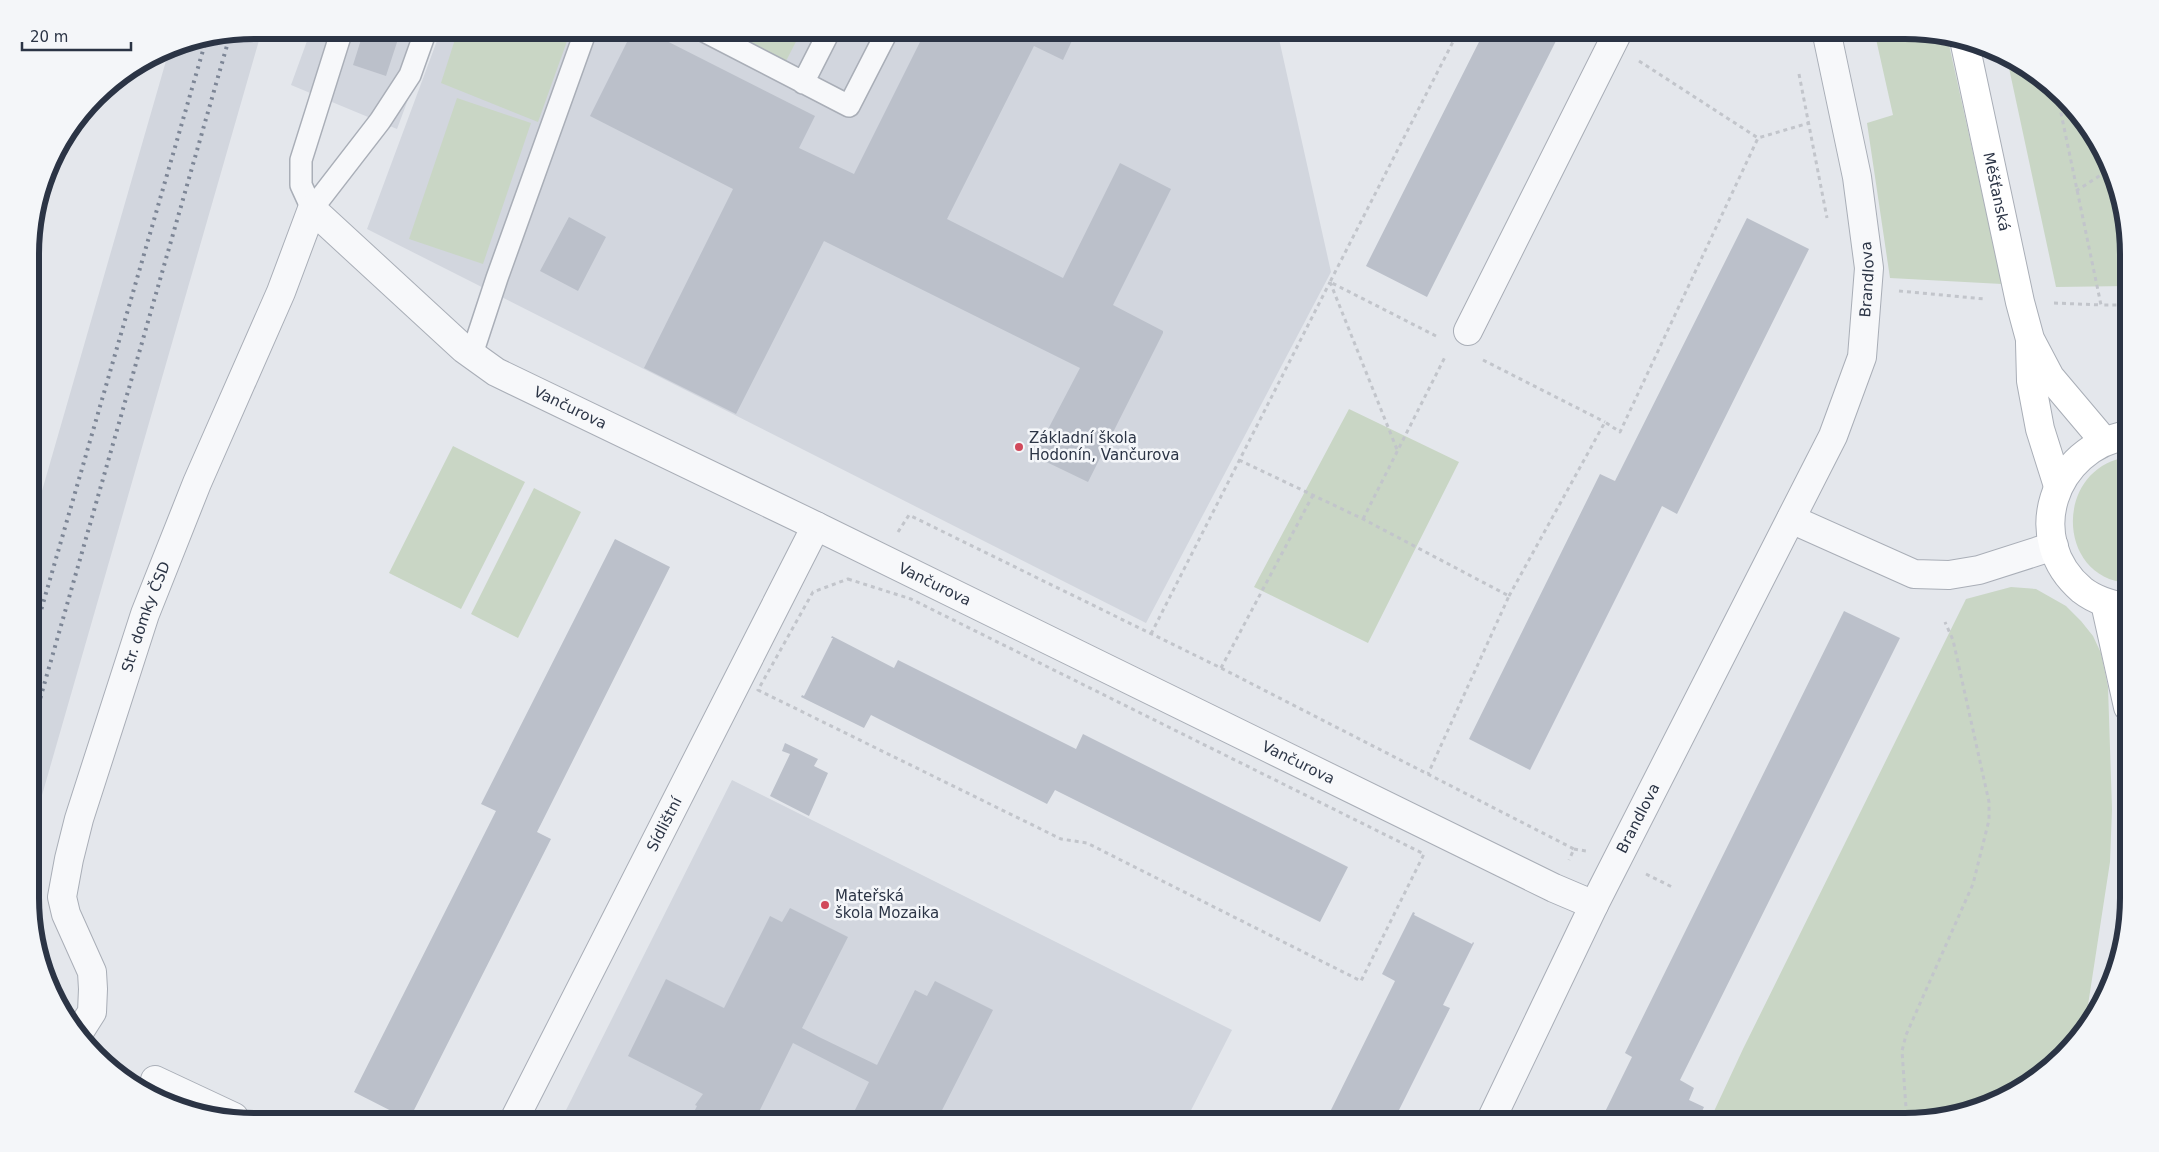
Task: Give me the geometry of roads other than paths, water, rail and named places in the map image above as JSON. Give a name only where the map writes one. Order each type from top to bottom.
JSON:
[{"type":"main road","name":"Měšťanská","points":[[1966,47],[2018,293],[2030,339],[2050,377],[2116,438],[2085,452],[2070,468],[2058,486],[2051,526],[2054,546],[2065,570],[2083,590],[2117,606],[2120,634]]},
{"type":"main road","name":"Měšťanská","points":[[2030,339],[2030,381],[2040,429],[2058,486]]},
{"type":"street","points":[[1460,337],[1615,39]]},
{"type":"street","name":"Brandlova","points":[[1494,1113],[1594,905],[1833,436],[1862,358],[1869,268],[1857,177],[1828,39]]},
{"type":"street","name":"Vančurova","points":[[312,209],[472,354],[496,372],[816,526],[1554,888],[1594,905]]},
{"type":"street","name":"Str. domky ČSD","points":[[82,1028],[92,1012],[92,972],[66,914],[62,897],[79,819],[145,614],[197,483],[285,283],[312,209]]},
{"type":"street","points":[[1791,519],[1914,574],[1949,575],[1979,570],[2054,546]]},
{"type":"street","name":"Sídlištní","points":[[518,1113],[816,526]]},
{"type":"street","points":[[155,1080],[219,1110]]},
{"type":"lane","points":[[339,39],[301,160],[300,185],[312,209],[380,121],[410,75],[423,39]]},
{"type":"lane","points":[[472,354],[510,241],[583,39]]},
{"type":"lane","points":[[719,39],[849,106],[883,39]]},
{"type":"lane","points":[[802,83],[825,39]]},
{"type":"railway","points":[[39,703],[228,41]]},
{"type":"railway","points":[[39,617],[205,45]]},
{"type":"place","name":"Základní škola Hodonín, Vančurova","points":[[1019,447]]},
{"type":"place","name":"Mateřská škola Mozaika","points":[[825,905]]}]
